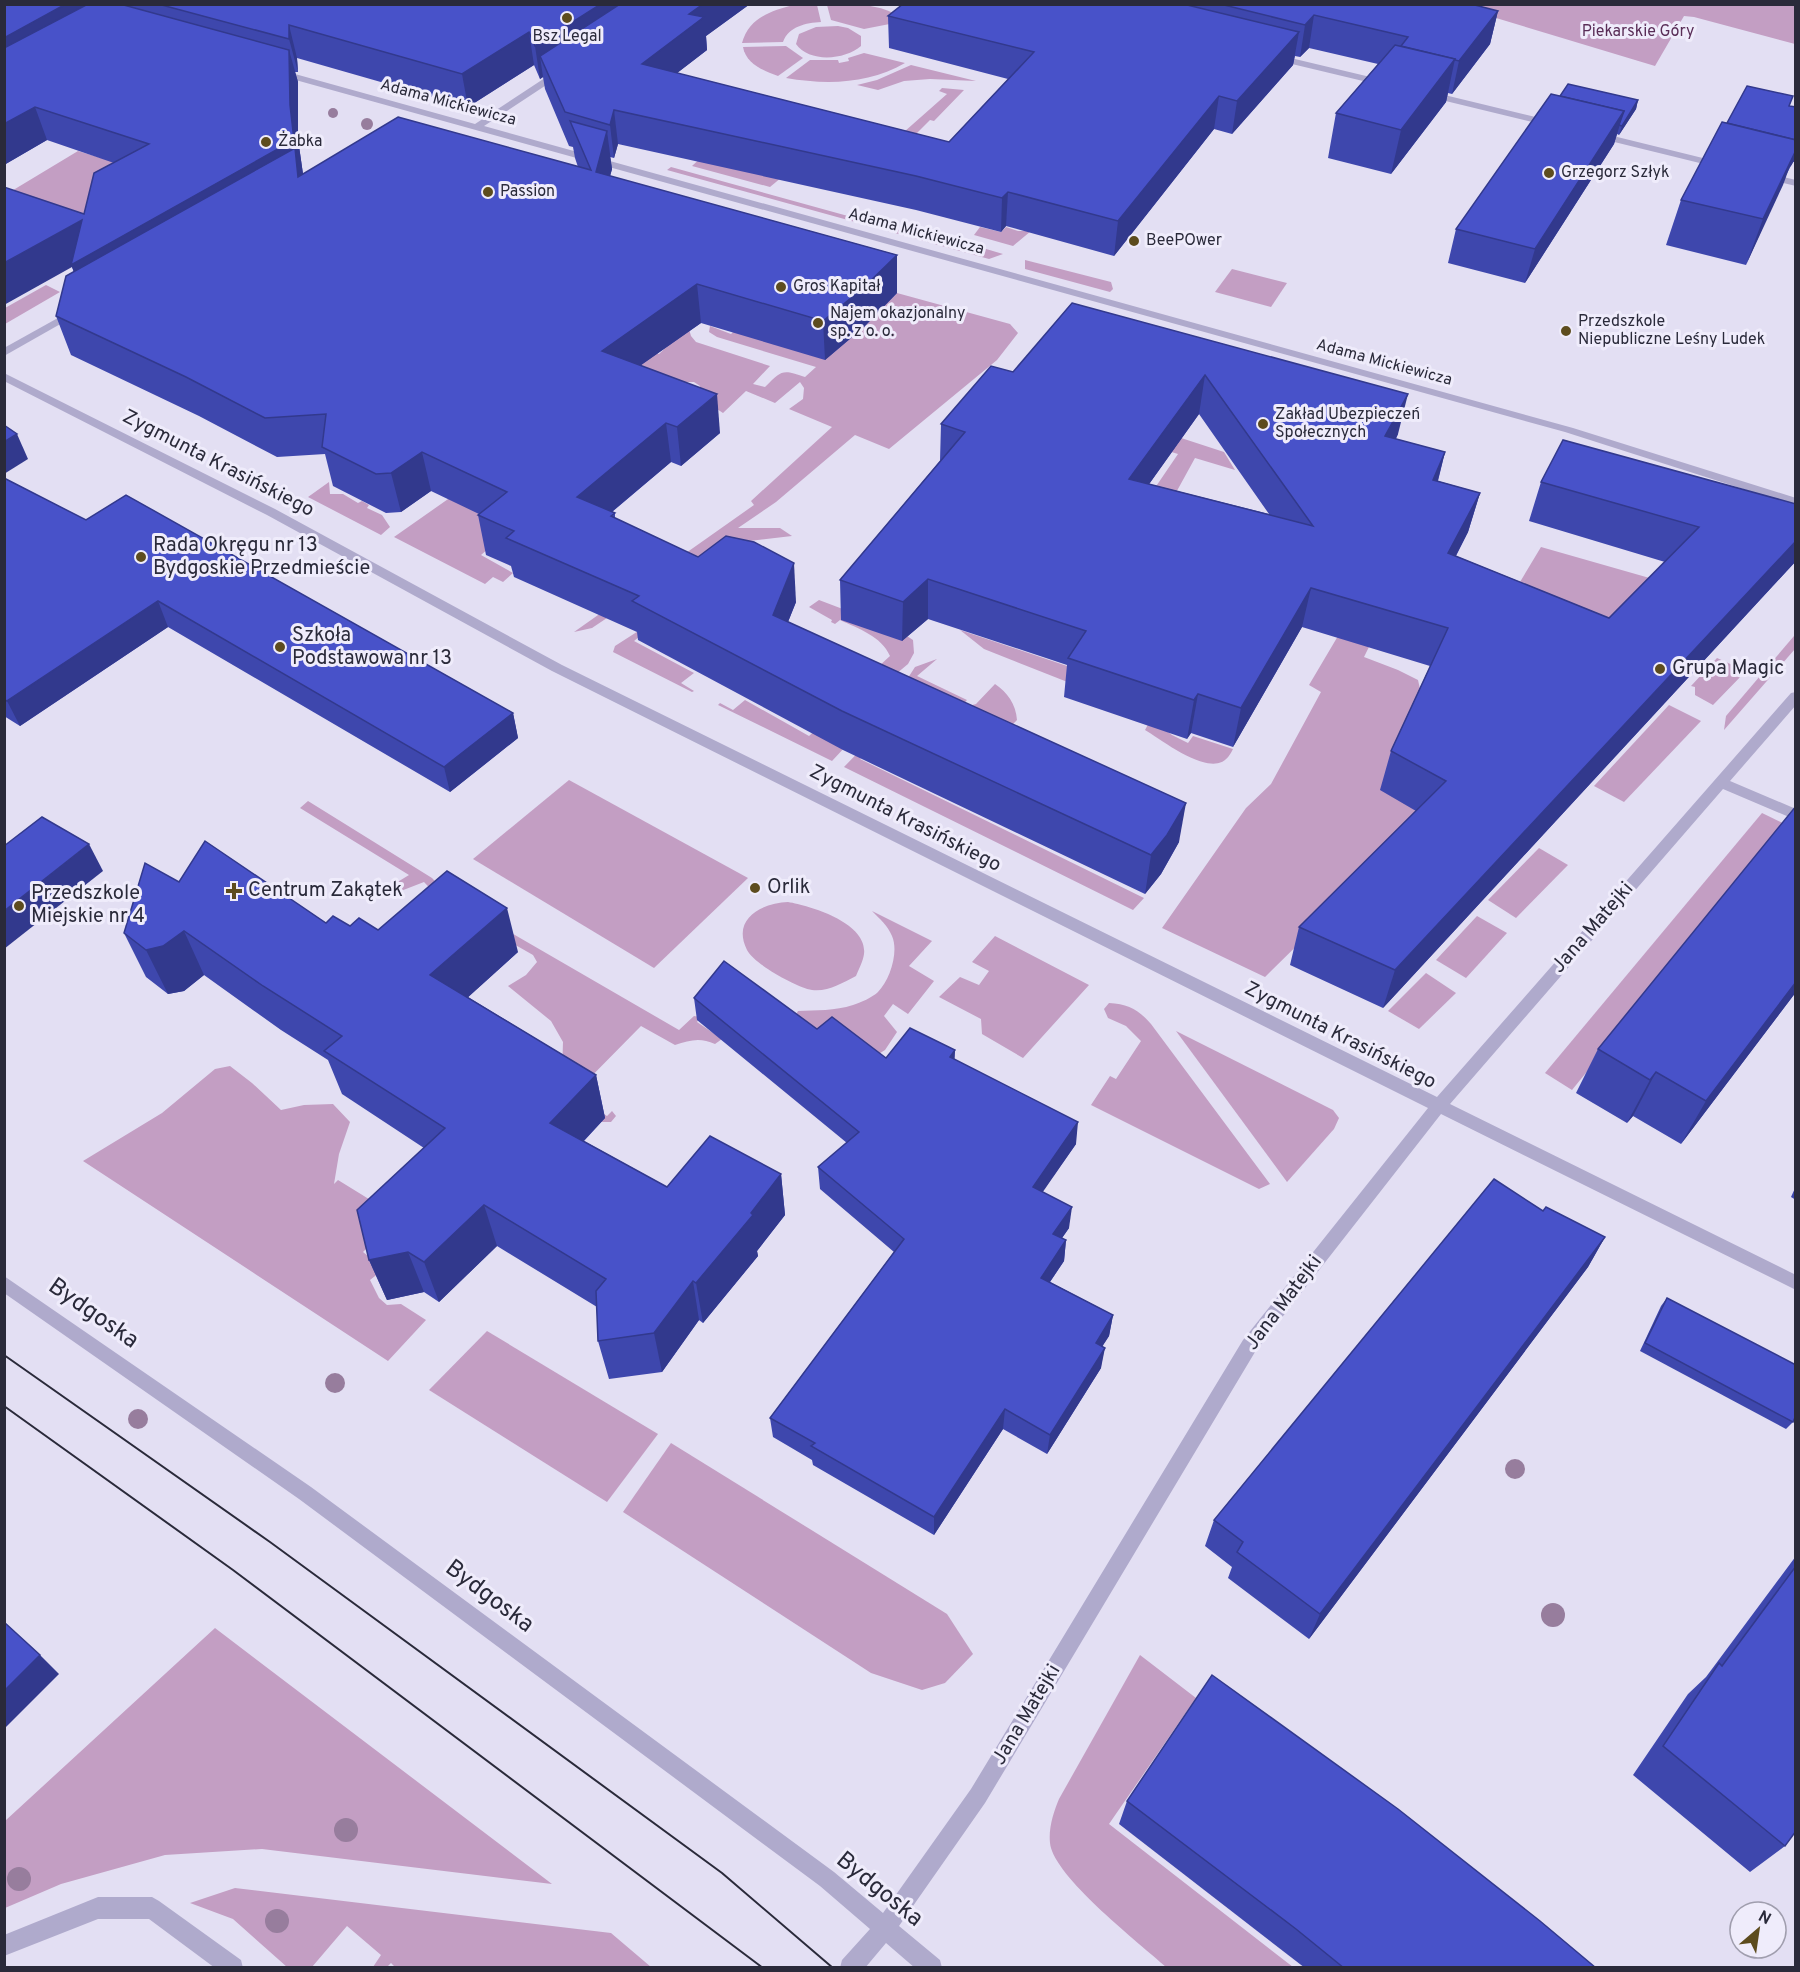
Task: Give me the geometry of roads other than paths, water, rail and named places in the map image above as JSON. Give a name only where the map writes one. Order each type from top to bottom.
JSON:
[{"type":"street","points":[[1266,55],[1399,87]]},
{"type":"street","name":"Adama Mickiewicza","points":[[261,67],[416,115],[478,126],[1558,427],[1796,502]]},
{"type":"street","points":[[478,126],[565,70]]},
{"type":"street","points":[[1421,92],[1568,128]]},
{"type":"street","points":[[1591,134],[1728,166]]},
{"type":"street","points":[[1750,172],[1796,183]]},
{"type":"street","points":[[4,353],[87,305]]},
{"type":"street","name":"Zygmunta Krasińskiego","points":[[4,376],[276,509],[556,668],[1438,1107],[1796,1282]]},
{"type":"street","name":"Jana Matejki","points":[[850,1968],[886,1927],[978,1796],[1249,1346],[1438,1107],[1796,696]]},
{"type":"street","points":[[1720,782],[1796,816]]},
{"type":"street","name":"Bydgoska","points":[[4,1283],[305,1492],[827,1879],[932,1968]]},
{"type":"street","points":[[4,1946],[98,1908],[152,1908],[233,1968]]},
{"type":"tram line","points":[[4,1355],[270,1542],[722,1873],[833,1968]]},
{"type":"tram line","points":[[4,1406],[233,1570],[763,1968]]},
{"type":"place","name":"Bsz Legal","points":[[567,18]]},
{"type":"place","name":"Żabka","points":[[266,142]]},
{"type":"place","name":"Grzegorz Szłyk","points":[[1549,173]]},
{"type":"place","name":"Passion","points":[[488,192]]},
{"type":"place","name":"BeePOwer","points":[[1134,241]]},
{"type":"place","name":"Gros Kapitał","points":[[781,287]]},
{"type":"place","name":"Najem okazjonalny sp. z o. o.","points":[[818,323]]},
{"type":"place","name":"Przedszkole Niepubliczne Leśny Ludek","points":[[1566,331]]},
{"type":"place","name":"Zakład Ubezpieczeń Społecznych","points":[[1263,424]]},
{"type":"place","name":"Rada Okręgu nr 13 Bydgoskie Przedmieście","points":[[141,557]]},
{"type":"place","name":"Szkoła Podstawowa nr 13","points":[[280,647]]},
{"type":"place","name":"Grupa Magic","points":[[1660,669]]},
{"type":"place","name":"Orlik","points":[[755,888]]},
{"type":"place","name":"Centrum Zakątek","points":[[234,891]]},
{"type":"place","name":"Przedszkole Miejskie nr 4","points":[[19,906]]},
{"type":"park label","name":"Piekarskie Góry","points":[[1638,32]]}]
